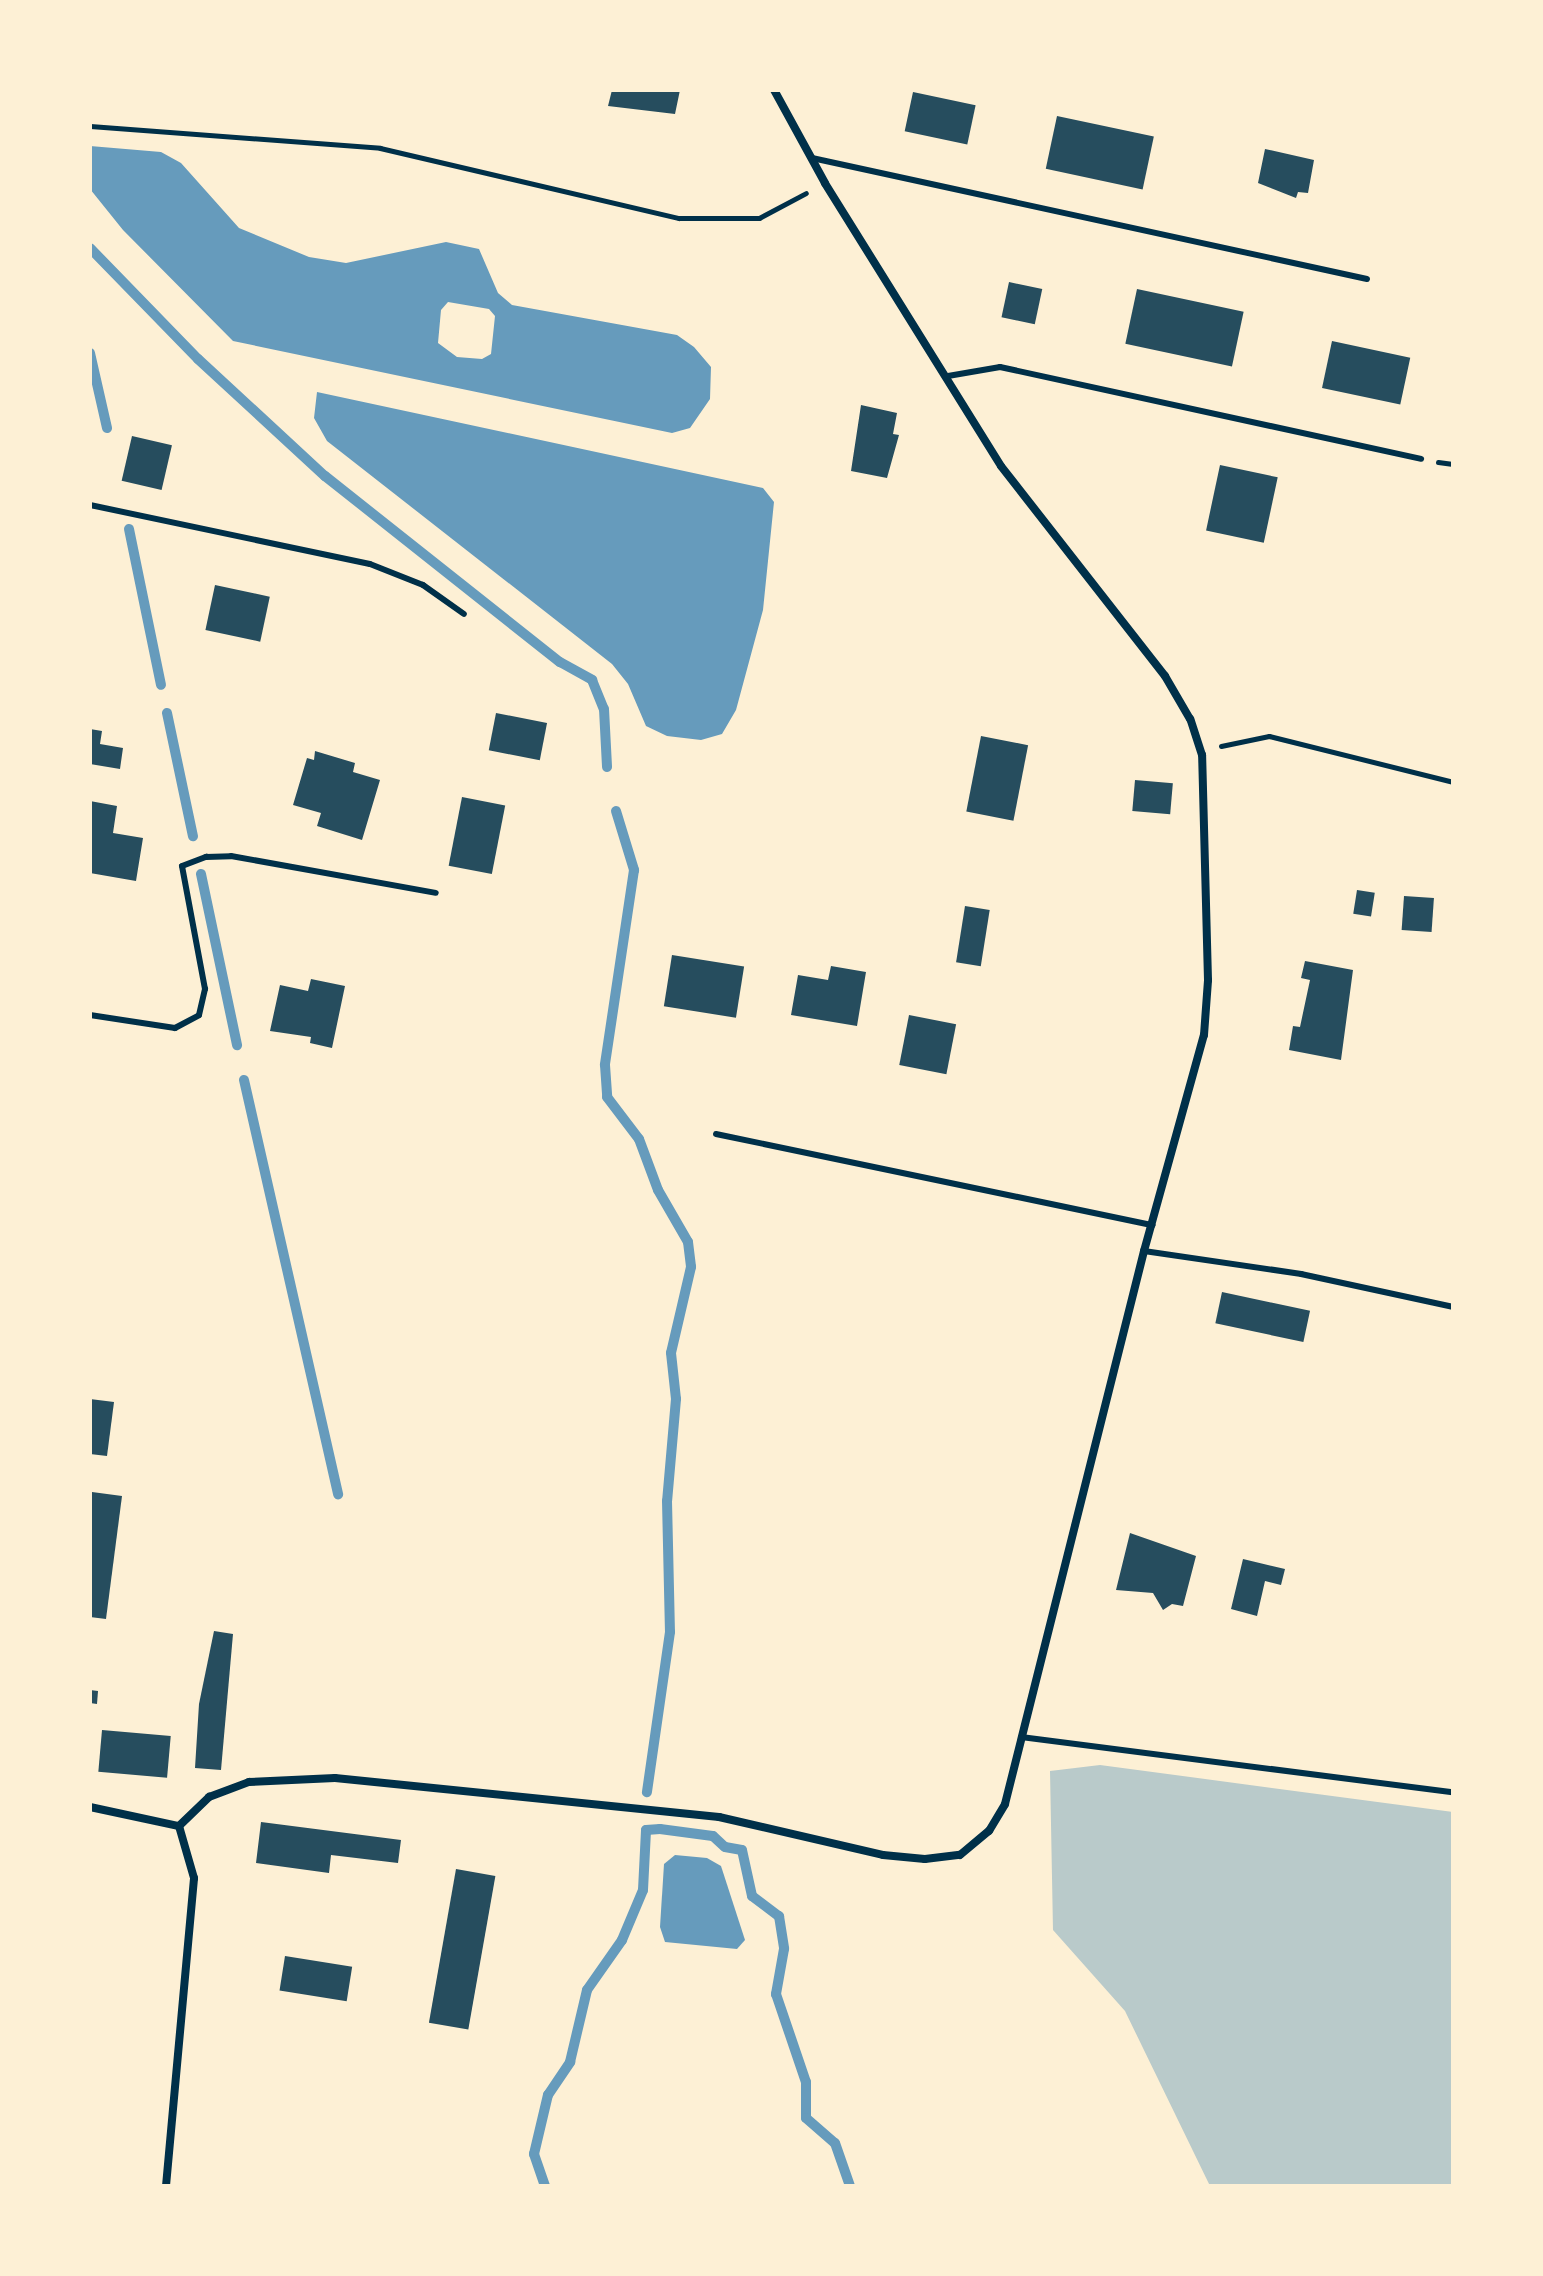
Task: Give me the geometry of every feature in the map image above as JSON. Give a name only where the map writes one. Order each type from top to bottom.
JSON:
[{"type":"street","points":[[179,1826],[209,1797],[249,1782],[335,1778],[719,1817],[883,1855],[925,1859],[960,1855],[989,1831],[1005,1804],[1144,1251],[1204,1035],[1208,980],[1202,755],[1190,719],[1165,676],[1001,466],[948,376],[825,183],[774,90]]},
{"type":"street","points":[[90,1807],[179,1826]]},
{"type":"street","points":[[166,2186],[194,1878],[179,1826]]},
{"type":"lane","points":[[812,158],[1367,279]]},
{"type":"lane","points":[[948,376],[1000,367],[1421,459]]},
{"type":"lane","points":[[90,505],[370,564],[423,585],[464,614]]},
{"type":"lane","points":[[90,1015],[175,1028],[199,1015],[205,989],[182,866],[206,857],[231,856],[436,893]]},
{"type":"lane","points":[[716,1134],[1153,1225]]},
{"type":"lane","points":[[1144,1251],[1301,1274],[1453,1307]]},
{"type":"lane","points":[[1021,1737],[1453,1792]]},
{"type":"path","points":[[90,126],[380,148],[679,218],[759,218],[825,183]]},
{"type":"path","points":[[1202,755],[1238,739],[1269,736],[1453,782]]},
{"type":"shaded area","points":[[1100,1765],[1453,1812],[1453,2186],[1210,2186],[1125,2011],[1053,1930],[1050,1771]]},
{"type":"water","points":[[90,146],[161,152],[181,163],[239,228],[309,257],[346,263],[446,242],[479,249],[498,293],[512,305],[677,335],[694,347],[711,367],[710,399],[690,428],[672,433],[233,341],[123,230],[90,189]],"holes":[[[448,302],[489,309],[495,316],[491,354],[482,359],[457,357],[438,343],[441,310]]]},
{"type":"water","points":[[317,392],[763,488],[774,502],[763,610],[736,710],[722,734],[701,740],[667,736],[646,726],[628,684],[612,664],[327,441],[314,418]]},
{"type":"water","points":[[675,1855],[707,1858],[721,1866],[745,1940],[737,1949],[665,1942],[660,1927],[664,1864]]},
{"type":"building","points":[[612,90],[680,90],[675,114],[608,106]]},
{"type":"building","points":[[913,92],[976,105],[967,144],[905,131]]},
{"type":"building","points":[[1057,116],[1154,137],[1143,189],[1046,169]]},
{"type":"building","points":[[1265,149],[1314,160],[1308,193],[1298,192],[1296,198],[1258,183]]},
{"type":"building","points":[[1009,282],[1042,289],[1035,324],[1002,317]]},
{"type":"building","points":[[1137,289],[1244,312],[1232,366],[1125,344]]},
{"type":"building","points":[[1332,341],[1410,358],[1400,405],[1322,388]]},
{"type":"building","points":[[861,405],[897,413],[893,434],[899,435],[887,478],[851,471]]},
{"type":"building","points":[[132,436],[172,445],[162,490],[122,481]]},
{"type":"building","points":[[1220,465],[1278,477],[1264,543],[1206,531]]},
{"type":"building","points":[[215,585],[270,597],[260,642],[205,630]]},
{"type":"building","points":[[496,713],[547,723],[540,760],[489,750]]},
{"type":"building","points":[[90,729],[102,731],[100,744],[123,748],[120,769],[90,764]]},
{"type":"building","points":[[981,736],[1028,745],[1013,821],[966,812]]},
{"type":"building","points":[[315,751],[355,763],[353,772],[380,780],[362,840],[317,826],[321,813],[293,805],[307,758],[314,760]]},
{"type":"building","points":[[1135,780],[1173,783],[1170,814],[1132,811]]},
{"type":"building","points":[[462,797],[505,805],[492,874],[449,866]]},
{"type":"building","points":[[90,801],[117,806],[113,833],[143,838],[136,881],[90,873]]},
{"type":"building","points":[[1357,890],[1375,893],[1371,917],[1353,914]]},
{"type":"building","points":[[1404,896],[1434,898],[1432,932],[1402,930]]},
{"type":"building","points":[[965,906],[990,910],[981,966],[956,962]]},
{"type":"building","points":[[672,955],[744,966],[736,1018],[664,1006]]},
{"type":"building","points":[[1305,961],[1353,970],[1341,1060],[1289,1050],[1293,1026],[1300,1027],[1310,980],[1301,978]]},
{"type":"building","points":[[831,966],[866,972],[857,1026],[791,1015],[798,975],[828,980]]},
{"type":"building","points":[[311,979],[345,986],[332,1048],[310,1043],[311,1037],[270,1031],[280,985],[308,991]]},
{"type":"building","points":[[909,1015],[956,1024],[946,1074],[899,1065]]},
{"type":"building","points":[[1222,1292],[1310,1311],[1303,1342],[1215,1323]]},
{"type":"building","points":[[90,1399],[114,1402],[107,1456],[90,1454]]},
{"type":"building","points":[[92,1492],[122,1496],[106,1619],[90,1617]]},
{"type":"building","points":[[1130,1533],[1196,1556],[1183,1606],[1172,1604],[1163,1610],[1153,1593],[1116,1590]]},
{"type":"building","points":[[1243,1559],[1285,1569],[1281,1585],[1265,1581],[1257,1616],[1231,1609]]},
{"type":"building","points":[[214,1631],[233,1634],[221,1770],[195,1768],[199,1704]]},
{"type":"building","points":[[90,1690],[98,1691],[97,1704],[90,1703]]},
{"type":"building","points":[[102,1730],[171,1736],[167,1778],[98,1772]]},
{"type":"building","points":[[261,1822],[401,1840],[398,1863],[331,1855],[329,1873],[256,1863]]},
{"type":"building","points":[[456,1869],[495,1876],[468,2030],[429,2023]]},
{"type":"building","points":[[285,1956],[352,1967],[347,2001],[280,1991]]},
{"type":"waterway","points":[[90,248],[198,359],[325,476],[560,662],[592,680],[604,709],[607,767]]},
{"type":"waterway","points":[[90,353],[107,428]]},
{"type":"waterway","points":[[129,529],[161,685]]},
{"type":"waterway","points":[[167,713],[193,836]]},
{"type":"waterway","points":[[616,811],[634,870],[605,1065],[607,1097],[639,1139],[658,1190],[688,1242],[691,1267],[671,1353],[676,1399],[667,1501],[670,1632],[647,1792]]},
{"type":"waterway","points":[[201,874],[237,1045]]},
{"type":"waterway","points":[[244,1080],[338,1494]]},
{"type":"waterway","points":[[545,2186],[534,2154],[548,2095],[570,2062],[587,1990],[622,1940],[643,1890],[646,1830],[660,1829],[713,1836],[725,1847],[742,1850],[752,1896],[779,1916],[784,1949],[776,1994],[806,2082],[806,2118],[835,2143],[850,2186]]}]
